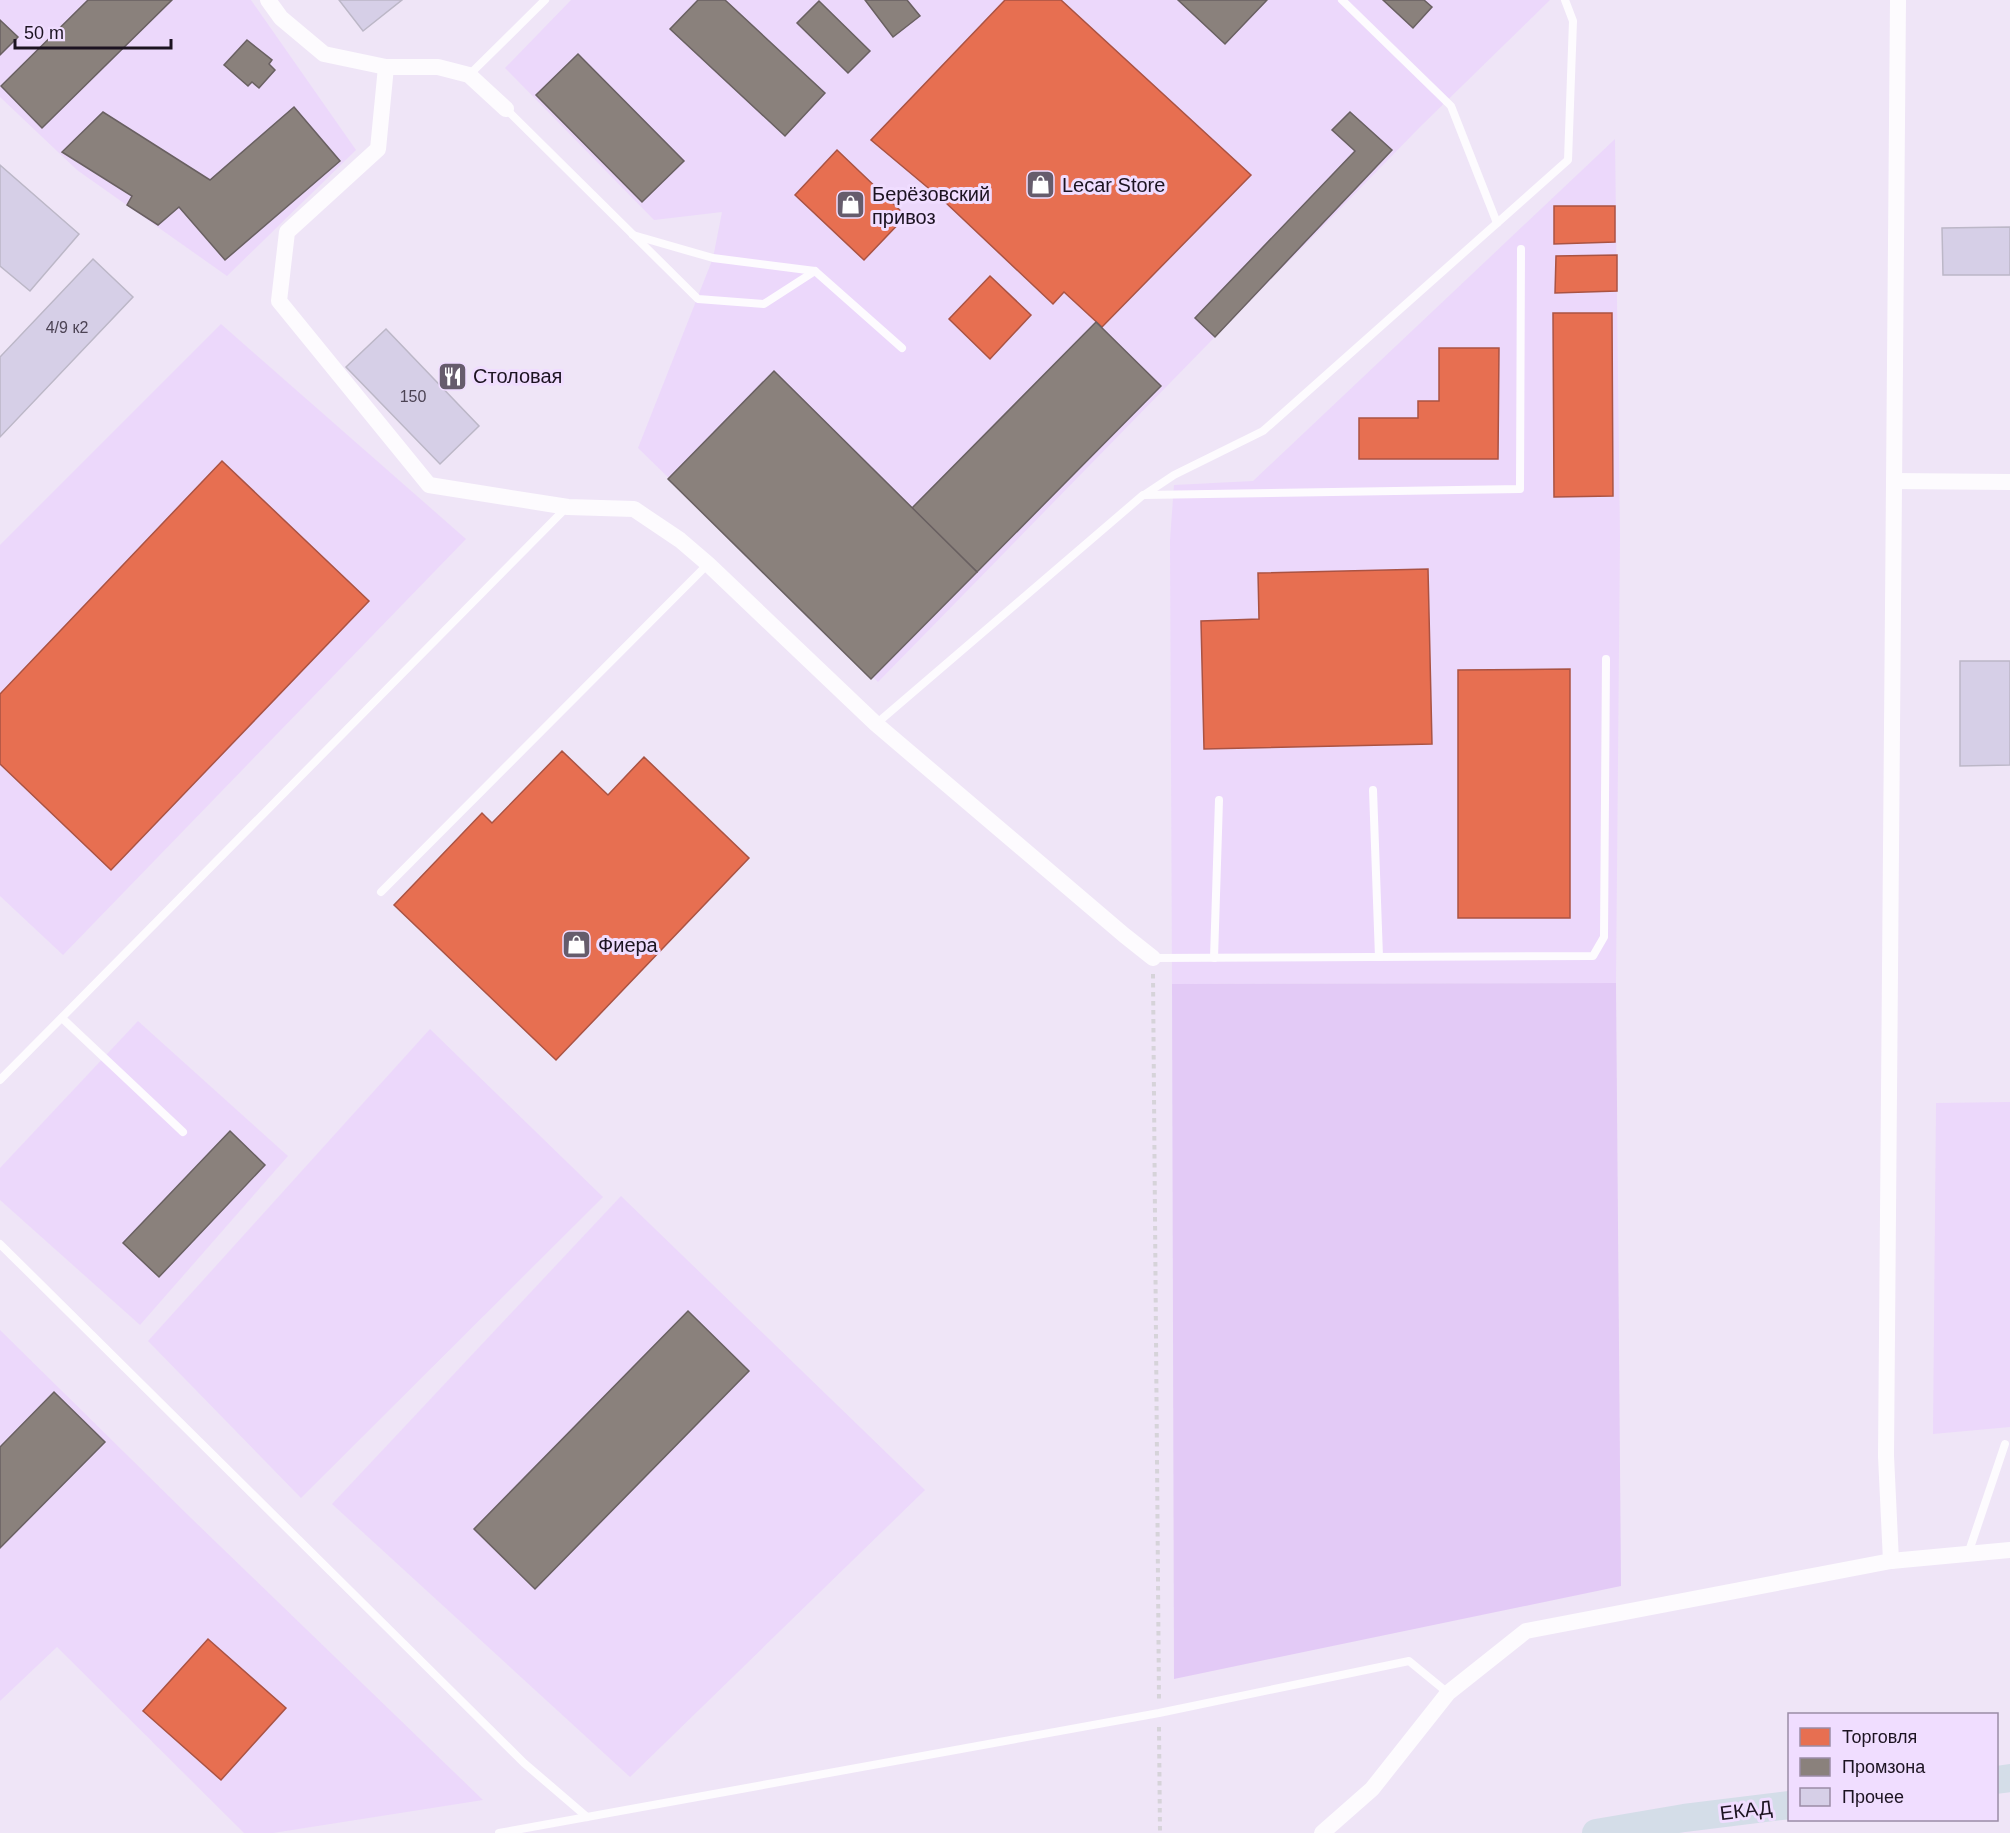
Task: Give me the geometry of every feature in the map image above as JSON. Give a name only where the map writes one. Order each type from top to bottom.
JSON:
[{"type":"highway","name":"ЕКАД","points":[[1606,1832],[1684,1818],[1788,1805]]},
{"type":"street","points":[[268,0],[281,18],[324,54],[386,67],[438,67],[469,75],[506,109]]},
{"type":"street","points":[[1891,1561],[1886,1456],[1898,0]]},
{"type":"street","points":[[386,67],[378,149],[287,232],[279,302],[429,485],[568,507],[634,509],[680,540],[708,564],[876,724],[1153,958]]},
{"type":"street","points":[[1894,481],[2010,483]]},
{"type":"street","points":[[1322,1833],[1372,1789],[1448,1693],[1526,1631],[1891,1561],[2010,1550]]},
{"type":"lane","points":[[469,75],[545,0]]},
{"type":"lane","points":[[1342,0],[1450,106],[1497,223]]},
{"type":"lane","points":[[876,724],[1143,495],[1174,475],[1263,431],[1568,160],[1572,21],[1565,0]]},
{"type":"lane","points":[[506,109],[698,299],[764,304],[815,271]]},
{"type":"lane","points":[[632,235],[713,258],[815,271],[902,348]]},
{"type":"lane","points":[[1143,495],[1520,489],[1521,249]]},
{"type":"lane","points":[[0,1080],[568,507]]},
{"type":"lane","points":[[381,892],[708,564]]},
{"type":"lane","points":[[1153,958],[1593,956],[1604,937],[1606,659]]},
{"type":"lane","points":[[1373,790],[1379,957]]},
{"type":"lane","points":[[1214,958],[1219,800]]},
{"type":"lane","points":[[62,1018],[183,1132]]},
{"type":"lane","points":[[0,1244],[524,1764],[587,1817]]},
{"type":"lane","points":[[1968,1554],[2005,1444]]},
{"type":"lane","points":[[499,1833],[1159,1713],[1409,1661],[1448,1693]]},
{"type":"path","points":[[1153,958],[1160,1830]]},
{"type":"shaded area","points":[[0,0],[251,0],[356,150],[227,276],[77,170],[0,97]]},
{"type":"shaded area","points":[[571,0],[1550,0],[1421,126],[878,682],[638,448],[713,258],[722,212],[654,220],[505,68]]},
{"type":"shaded area","points":[[1615,139],[1620,536],[1616,983],[1172,984],[1170,540],[1174,485],[1253,481]]},
{"type":"shaded area","points":[[221,324],[466,539],[63,955],[0,896],[0,545]]},
{"type":"shaded area","points":[[1616,983],[1621,1586],[1174,1679],[1172,984]]},
{"type":"shaded area","points":[[138,1021],[288,1156],[140,1325],[0,1200],[0,1168]]},
{"type":"shaded area","points":[[430,1029],[603,1197],[301,1498],[148,1341]]},
{"type":"shaded area","points":[[2010,1102],[2010,1427],[1933,1434],[1936,1103]]},
{"type":"shaded area","points":[[621,1196],[925,1490],[630,1777],[332,1504]]},
{"type":"shaded area","points":[[0,1330],[483,1800],[273,1833],[244,1833],[57,1647],[0,1701]]},
{"type":"building: Торговля","points":[[1005,0],[1061,0],[1251,175],[1102,327],[1064,292],[1053,304],[945,202],[871,140]]},
{"type":"building: Торговля","name":"Берёзовский привоз","points":[[837,150],[906,216],[864,260],[795,195]]},
{"type":"building: Торговля","points":[[1554,206],[1615,206],[1615,242],[1554,244]]},
{"type":"building: Торговля","points":[[1617,255],[1617,291],[1555,293],[1556,256]]},
{"type":"building: Торговля","points":[[990,276],[1031,315],[990,359],[949,319]]},
{"type":"building: Торговля","points":[[1553,313],[1612,313],[1613,496],[1554,497]]},
{"type":"building: Торговля","points":[[1439,348],[1499,348],[1498,459],[1359,459],[1359,418],[1418,418],[1418,401],[1439,401]]},
{"type":"building: Торговля","points":[[222,461],[369,601],[111,870],[0,764],[0,694]]},
{"type":"building: Торговля","points":[[1428,569],[1432,744],[1204,749],[1201,621],[1259,619],[1258,573]]},
{"type":"building: Торговля","points":[[1570,669],[1570,918],[1458,918],[1458,670]]},
{"type":"building: Торговля","points":[[562,751],[608,795],[644,757],[749,858],[556,1060],[394,905],[482,813],[492,823]]},
{"type":"building: Торговля","points":[[208,1639],[286,1708],[221,1780],[143,1711]]},
{"type":"building: Промзона","points":[[88,0],[172,0],[42,128],[1,86]]},
{"type":"building: Промзона","points":[[698,0],[725,0],[825,93],[785,136],[670,29]]},
{"type":"building: Промзона","points":[[865,0],[907,0],[920,16],[893,37]]},
{"type":"building: Промзона","points":[[1178,0],[1267,0],[1225,44]]},
{"type":"building: Промзона","points":[[1383,0],[1424,0],[1432,7],[1413,28]]},
{"type":"building: Промзона","points":[[819,1],[870,51],[848,73],[797,23]]},
{"type":"building: Промзона","points":[[0,20],[18,37],[0,55]]},
{"type":"building: Промзона","points":[[247,40],[272,60],[269,64],[275,70],[259,88],[252,82],[248,86],[224,65]]},
{"type":"building: Промзона","points":[[578,54],[684,161],[642,202],[536,95]]},
{"type":"building: Промзона","points":[[294,107],[340,161],[225,260],[179,207],[158,225],[127,205],[132,196],[62,152],[103,112],[210,180]]},
{"type":"building: Промзона","points":[[1350,112],[1392,150],[1215,337],[1195,318],[1355,151],[1332,130]]},
{"type":"building: Промзона","points":[[1096,322],[1161,386],[977,572],[912,508]]},
{"type":"building: Промзона","points":[[774,371],[977,572],[871,679],[668,479]]},
{"type":"building: Промзона","points":[[230,1131],[265,1165],[159,1277],[123,1243]]},
{"type":"building: Промзона","points":[[688,1311],[749,1371],[535,1589],[474,1529]]},
{"type":"building: Промзона","points":[[54,1392],[105,1442],[0,1548],[0,1447]]},
{"type":"building: Прочее","points":[[339,0],[402,0],[363,31]]},
{"type":"building: Прочее","points":[[0,165],[79,234],[30,291],[0,266]]},
{"type":"building: Прочее","points":[[2010,227],[2010,275],[1943,275],[1942,228]]},
{"type":"building: Прочее","points":[[93,259],[133,297],[0,437],[0,357]]},
{"type":"building: Прочее","points":[[386,329],[479,426],[440,464],[346,367]]},
{"type":"building: Прочее","points":[[1960,661],[2010,661],[2010,765],[1960,766]]},
{"type":"place","name":"Lecar Store","points":[[1041,185]]},
{"type":"place","name":"Берёзовский привоз","points":[[851,205]]},
{"type":"place","name":"Столовая","points":[[452,376]]},
{"type":"place","name":"Фиера","points":[[577,945]]}]
